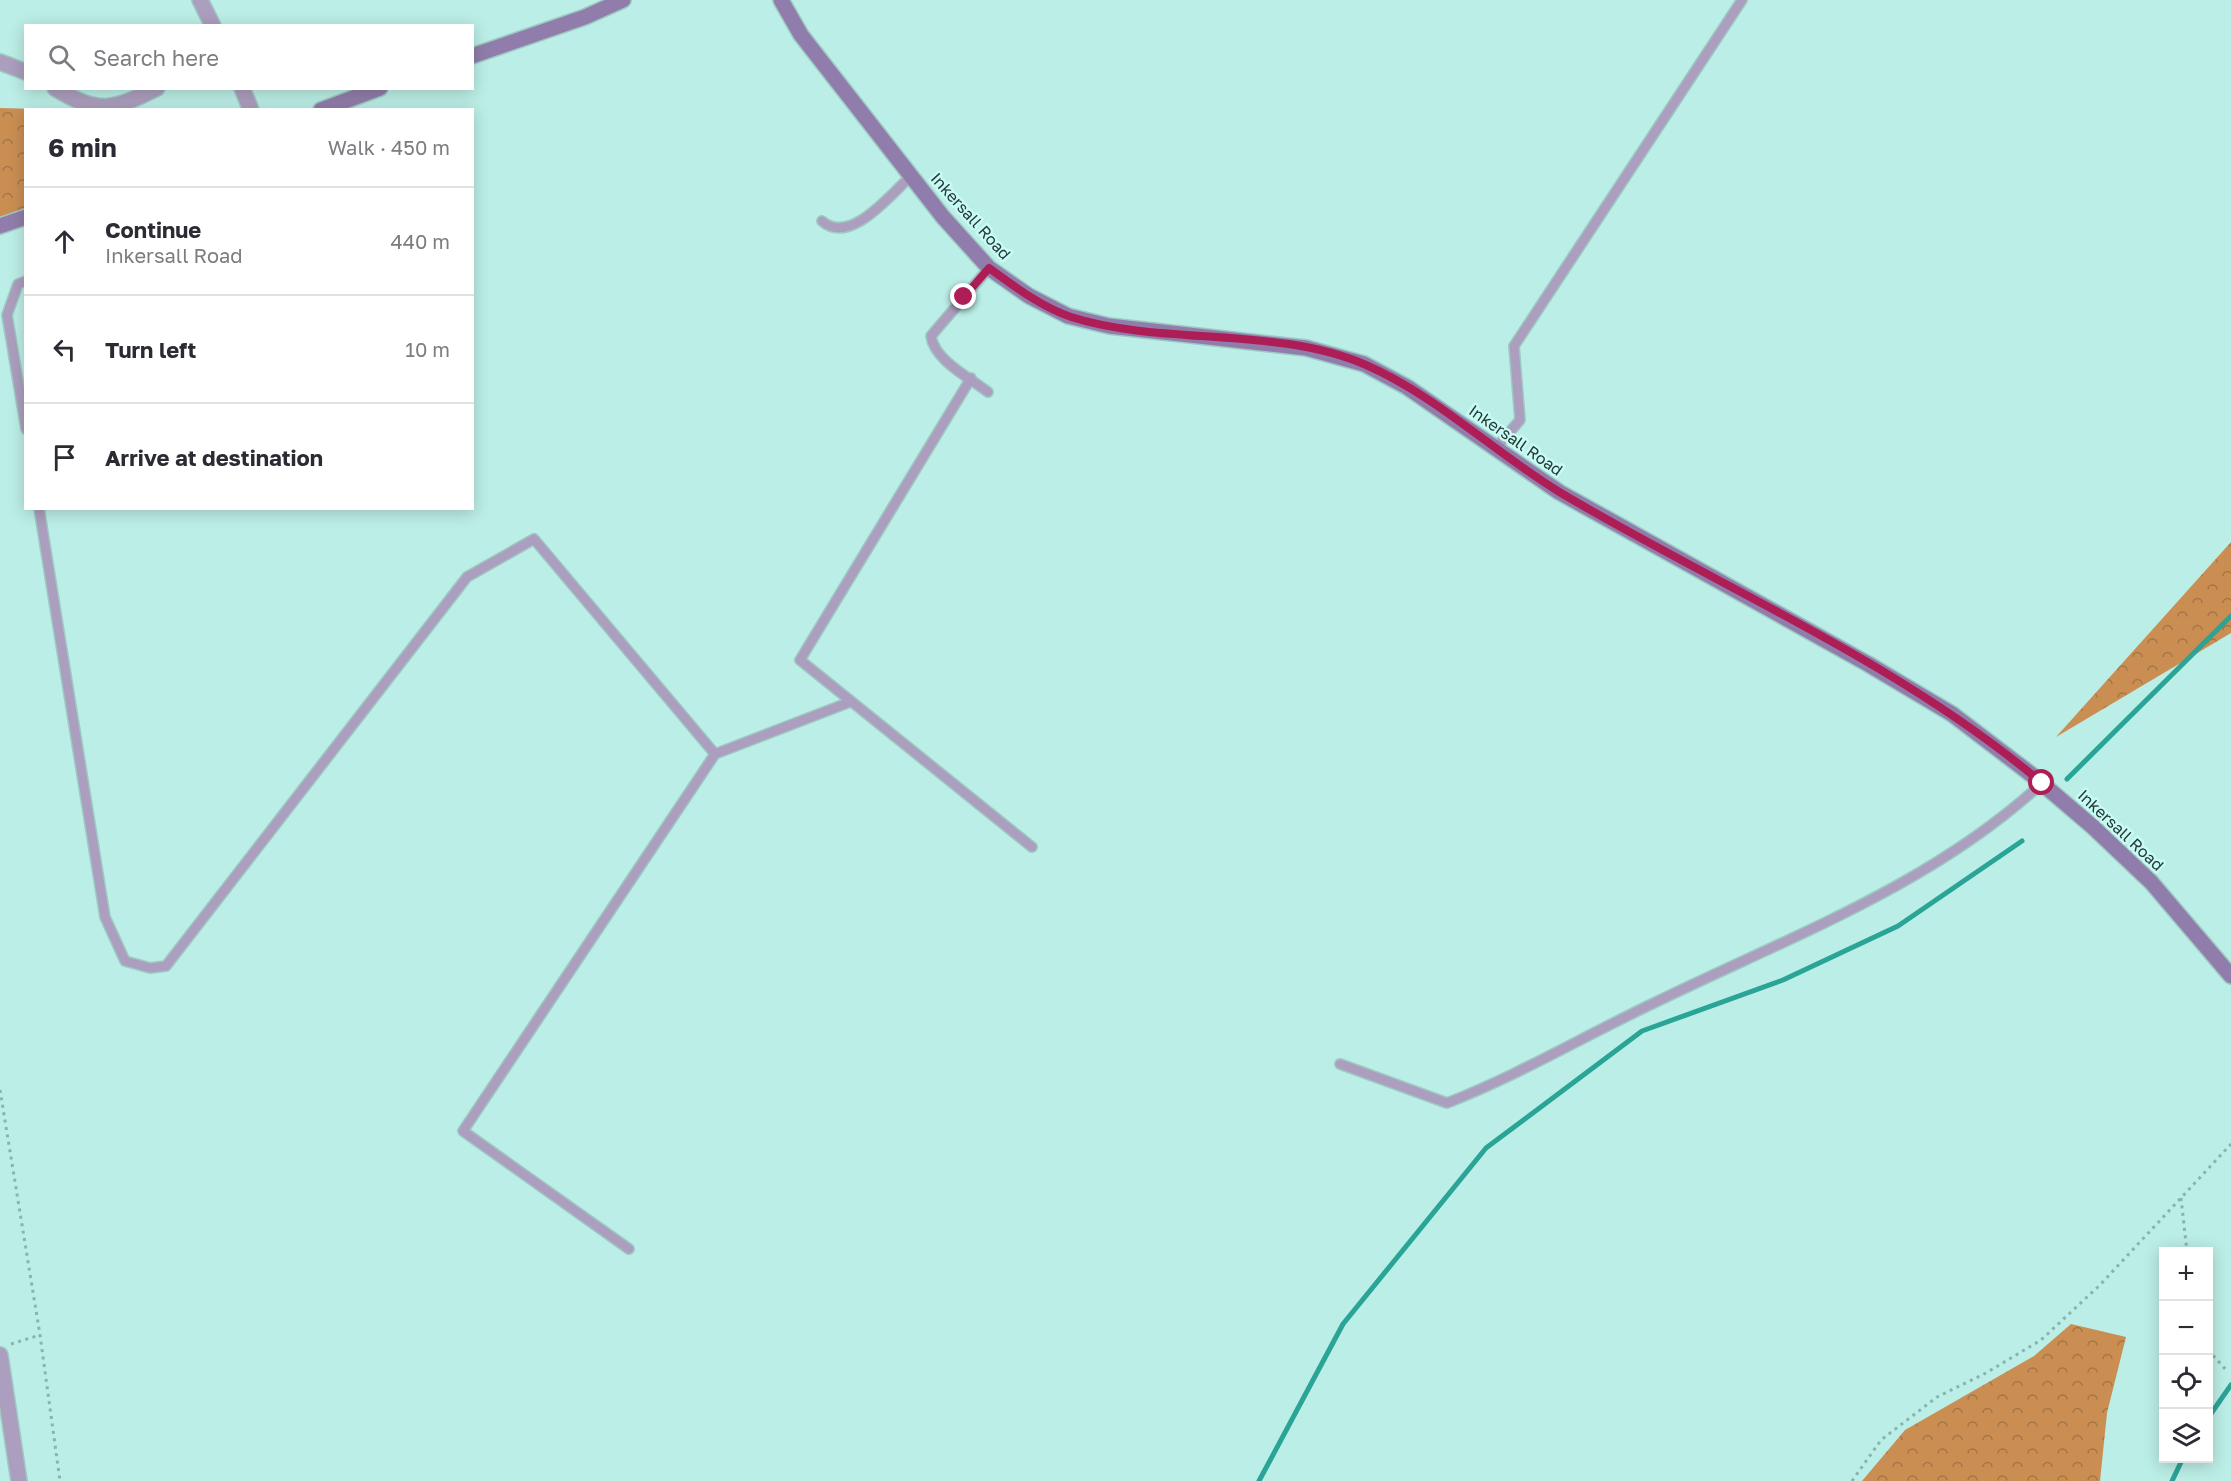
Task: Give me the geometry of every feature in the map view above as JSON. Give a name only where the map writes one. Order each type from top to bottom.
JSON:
[{"type":"street","points":[[200,0],[212,24]]},
{"type":"street","points":[[474,55],[585,17],[623,0]]},
{"type":"street","name":"Inkersall Road","points":[[781,0],[801,35],[911,176],[989,268],[1029,296],[1078,319],[1109,326],[1306,348],[1364,364],[1407,387],[1559,492],[1868,664],[1952,714],[2042,783],[2151,882],[2231,976]]},
{"type":"street","points":[[0,62],[24,71]]},
{"type":"street","points":[[59,90],[95,107],[124,105],[153,90]]},
{"type":"street","points":[[243,90],[250,108]]},
{"type":"street","points":[[326,108],[375,90]]},
{"type":"street","points":[[0,226],[24,218]]},
{"type":"street","points":[[0,1359],[19,1481]]},
{"type":"lane","points":[[1496,448],[1520,420],[1514,346],[1742,0]]},
{"type":"lane","points":[[822,221],[830,228],[840,230],[851,227],[869,215],[911,176]]},
{"type":"lane","points":[[988,392],[938,354],[932,344],[931,336],[989,268]]},
{"type":"lane","points":[[24,282],[18,284],[7,315],[24,417]]},
{"type":"lane","points":[[970,378],[800,660],[1032,847]]},
{"type":"lane","points":[[39,510],[105,917],[126,962],[150,968],[166,966],[467,577],[534,538],[715,754]]},
{"type":"lane","points":[[629,1249],[463,1131],[715,754],[850,702]]},
{"type":"lane","points":[[1340,1064],[1447,1103],[1485,1089],[1656,1001],[1757,956],[1905,883],[2006,817],[2042,783]]},
{"type":"path","points":[[0,1090],[40,1335],[60,1481]]},
{"type":"path","points":[[1852,1481],[1881,1440],[1937,1397],[1986,1373],[2041,1340],[2100,1285],[2231,1144]]},
{"type":"path","points":[[2181,1198],[2187,1247]]},
{"type":"path","points":[[0,1359],[13,1342],[40,1335]]},
{"type":"path","points":[[2213,1355],[2229,1372]]},
{"type":"green space","points":[[0,108],[24,109],[24,209],[0,218]]},
{"type":"green space","points":[[2231,542],[2231,633],[2056,737]]},
{"type":"green space","points":[[2071,1324],[2126,1337],[2107,1413],[2100,1481],[1862,1481],[1905,1430],[2034,1356]]},
{"type":"waterway","points":[[2067,779],[2231,616]]},
{"type":"waterway","points":[[1259,1481],[1343,1324],[1486,1148],[1642,1031],[1783,980],[1898,926],[2022,841]]},
{"type":"waterway","points":[[2213,1411],[2231,1385]]},
{"type":"waterway","points":[[2172,1481],[2181,1463]]},
{"type":"route","points":[[964,297],[989,268],[1029,296],[1068,316],[1109,326],[1306,348],[1364,364],[1407,387],[1559,492],[1868,664],[1952,714],[2042,783]]}]
